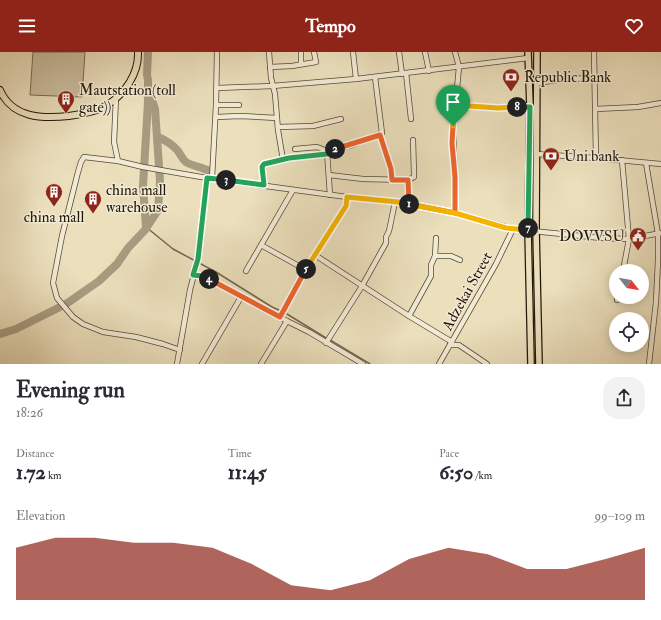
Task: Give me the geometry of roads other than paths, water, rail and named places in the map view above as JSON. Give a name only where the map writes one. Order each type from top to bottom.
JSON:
[{"type":"highway","points":[[0,90],[5,99],[12,106],[23,113],[43,117],[79,114],[98,109],[107,106],[131,81],[138,58],[138,52]]},
{"type":"main road","points":[[537,52],[536,230],[539,364]]},
{"type":"main road","points":[[528,55],[530,107],[528,230],[531,364]]},
{"type":"street","points":[[177,364],[193,275],[197,261],[210,178],[216,117],[217,52]]},
{"type":"street","points":[[269,52],[272,86],[275,94],[283,160]]},
{"type":"street","points":[[301,52],[301,64]]},
{"type":"street","points":[[270,66],[292,66],[316,62],[314,52]]},
{"type":"street","points":[[353,52],[356,79]]},
{"type":"street","points":[[399,52],[412,119]]},
{"type":"street","points":[[425,52],[429,71]]},
{"type":"street","points":[[455,52],[459,67],[452,143],[455,177],[455,213]]},
{"type":"street","points":[[594,52],[596,158]]},
{"type":"street","points":[[217,88],[272,86],[404,74],[459,67],[528,55]]},
{"type":"street","points":[[375,77],[382,132],[380,135],[391,169],[392,180]]},
{"type":"street","points":[[537,83],[595,78]]},
{"type":"street","points":[[116,98],[114,142],[118,161]]},
{"type":"street","points":[[595,109],[624,108],[661,103]]},
{"type":"street","points":[[216,105],[239,105]]},
{"type":"street","points":[[455,105],[498,108],[530,107]]},
{"type":"street","points":[[216,117],[240,116],[277,118]]},
{"type":"street","points":[[278,127],[313,126],[341,119]]},
{"type":"street","points":[[264,185],[262,167],[264,164],[327,152],[380,135]]},
{"type":"street","points":[[329,175],[363,179],[408,180],[414,177],[413,140]]},
{"type":"street","points":[[295,149],[317,147],[327,152]]},
{"type":"street","points":[[327,152],[330,195]]},
{"type":"street","points":[[536,154],[661,164]]},
{"type":"street","points":[[180,350],[136,337],[104,332],[83,324],[73,317],[57,298],[54,283],[62,236],[81,162],[84,157],[87,156],[118,161],[143,167],[210,178],[330,195],[408,204],[455,213],[513,229],[536,230],[593,238],[629,239],[659,234]]},
{"type":"street","points":[[622,160],[629,239],[624,264]]},
{"type":"street","points":[[646,163],[659,234],[657,284],[649,364]]},
{"type":"street","points":[[408,180],[408,204]]},
{"type":"street","points":[[246,271],[293,190]]},
{"type":"street","points":[[280,317],[306,270],[346,206],[347,197]]},
{"type":"street","points":[[326,343],[362,286],[386,243],[386,237],[389,231],[395,202]]},
{"type":"street","name":"Adzekai Street","points":[[439,364],[496,264],[513,229]]},
{"type":"street","points":[[409,316],[431,276],[431,265],[435,256],[436,238]]},
{"type":"street","points":[[262,245],[306,270]]},
{"type":"street","points":[[315,255],[451,343],[458,345],[487,364]]},
{"type":"street","points":[[435,256],[451,256],[460,260]]},
{"type":"street","points":[[193,275],[203,276],[363,364]]},
{"type":"street","points":[[202,364],[241,297]]},
{"type":"street","points":[[261,364],[287,321]]},
{"type":"waterway","points":[[146,227],[143,186],[148,102],[148,52]]},
{"type":"waterway","points":[[0,334],[16,329],[66,304],[99,281],[117,264],[128,248],[145,230],[158,210],[160,181],[155,109],[152,100],[148,97]]},
{"type":"waterway","points":[[158,137],[174,147],[186,162],[209,171]]},
{"type":"waterway","points":[[146,227],[173,249],[216,272],[272,307],[281,311]]},
{"type":"waterway","points":[[287,314],[326,338]]},
{"type":"waterway","points":[[330,340],[370,364]]},
{"type":"place","name":"Republic Bank","points":[[511,92]]},
{"type":"place","name":"Mautstation(toll gate))","points":[[66,114]]},
{"type":"place","name":"Uni bank","points":[[551,171]]},
{"type":"place","name":"china mall","points":[[54,207]]},
{"type":"place","name":"china mall warehouse","points":[[93,214]]},
{"type":"place","name":"DOVVSU","points":[[638,251]]}]
